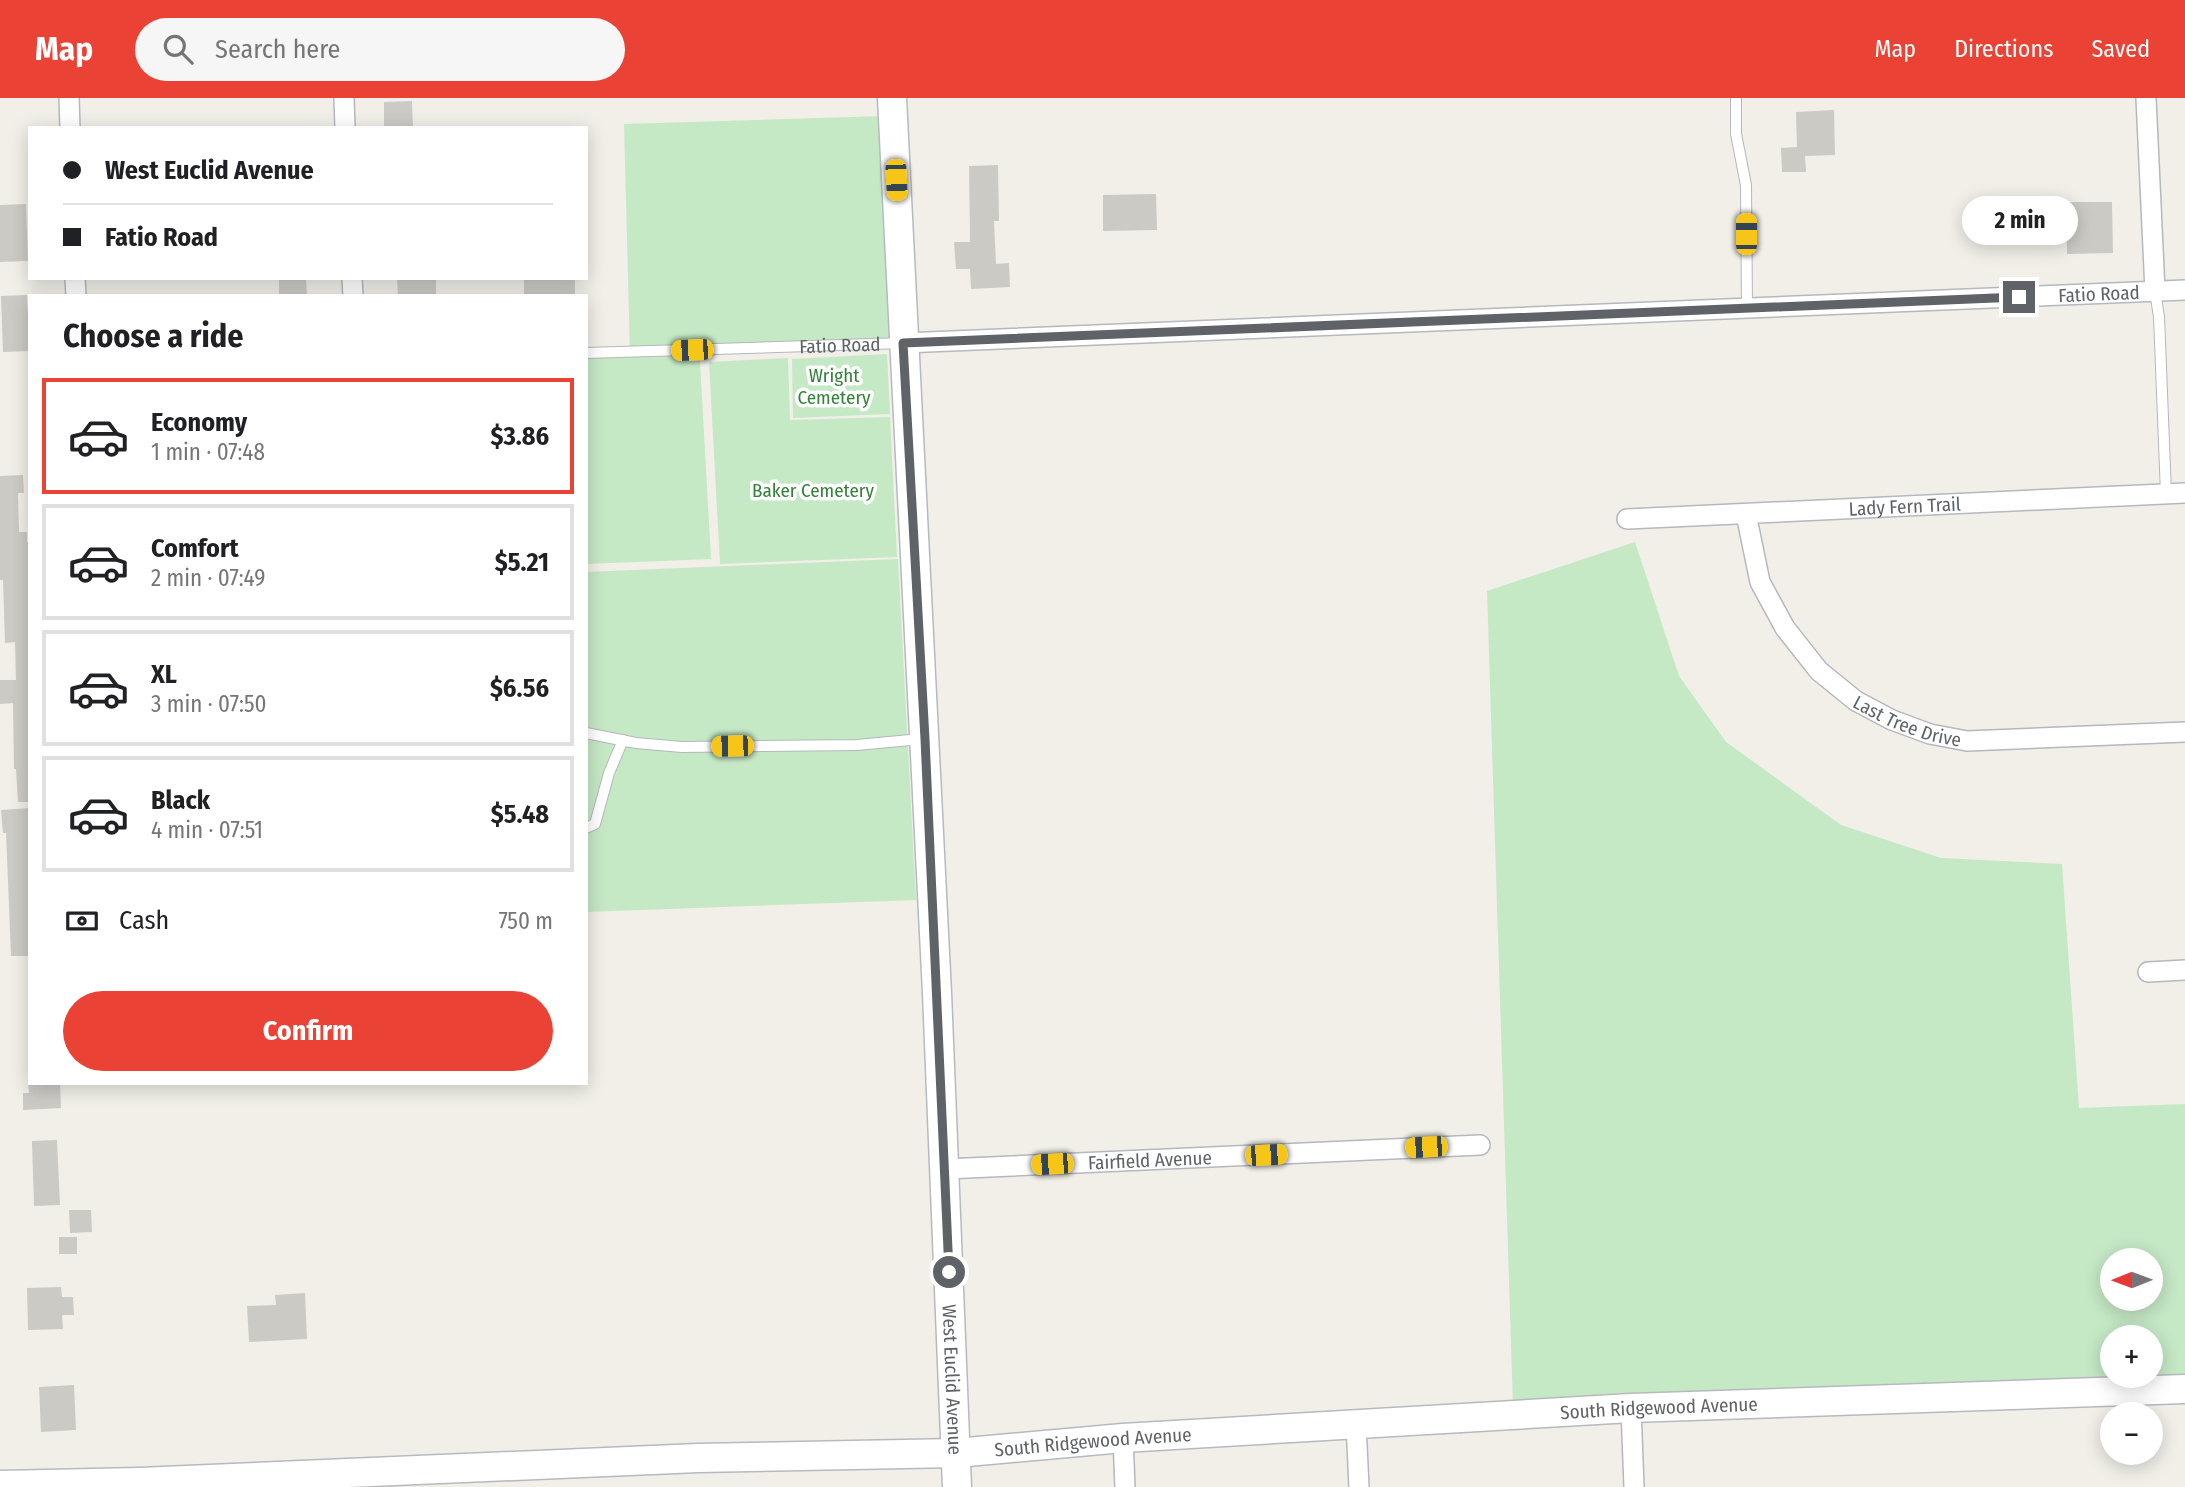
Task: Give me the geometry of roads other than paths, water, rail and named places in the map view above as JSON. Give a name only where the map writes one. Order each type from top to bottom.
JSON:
[{"type":"street","points":[[69,98],[70,126]]},
{"type":"street","points":[[344,98],[345,126]]},
{"type":"street","name":"West Euclid Avenue","points":[[892,98],[925,739],[957,1487]]},
{"type":"street","points":[[2146,98],[2155,291]]},
{"type":"street","name":"Fatio Road","points":[[903,343],[2185,290]]},
{"type":"street","name":"Lady Fern Trail","points":[[1627,519],[2176,493]]},
{"type":"street","name":"Last Tree Drive","points":[[1745,513],[1760,582],[1785,628],[1818,671],[1856,701],[1892,720],[1930,734],[1967,741],[2185,732]]},
{"type":"street","points":[[2148,972],[2185,970]]},
{"type":"street","name":"Fairfield Avenue","points":[[945,1169],[1480,1145]]},
{"type":"street","name":"South Ridgewood Avenue","points":[[12,1485],[139,1485],[698,1458],[956,1453],[1123,1438],[1631,1408],[2185,1389]]},
{"type":"street","points":[[1631,1408],[1634,1487]]},
{"type":"street","points":[[1356,1424],[1359,1487]]},
{"type":"street","points":[[1123,1438],[1125,1487]]},
{"type":"lane","points":[[1735,98],[1736,134],[1746,185],[1747,309]]},
{"type":"lane","points":[[2155,291],[2176,493]]},
{"type":"lane","name":"Fatio Road","points":[[588,353],[903,343]]},
{"type":"lane","points":[[588,733],[682,747],[857,745],[925,739]]},
{"type":"lane","points":[[588,827],[595,824],[609,773],[622,740]]},
{"type":"park label","name":"Wright Cemetery","points":[[834,386]]},
{"type":"park label","name":"Baker Cemetery","points":[[813,490]]}]
